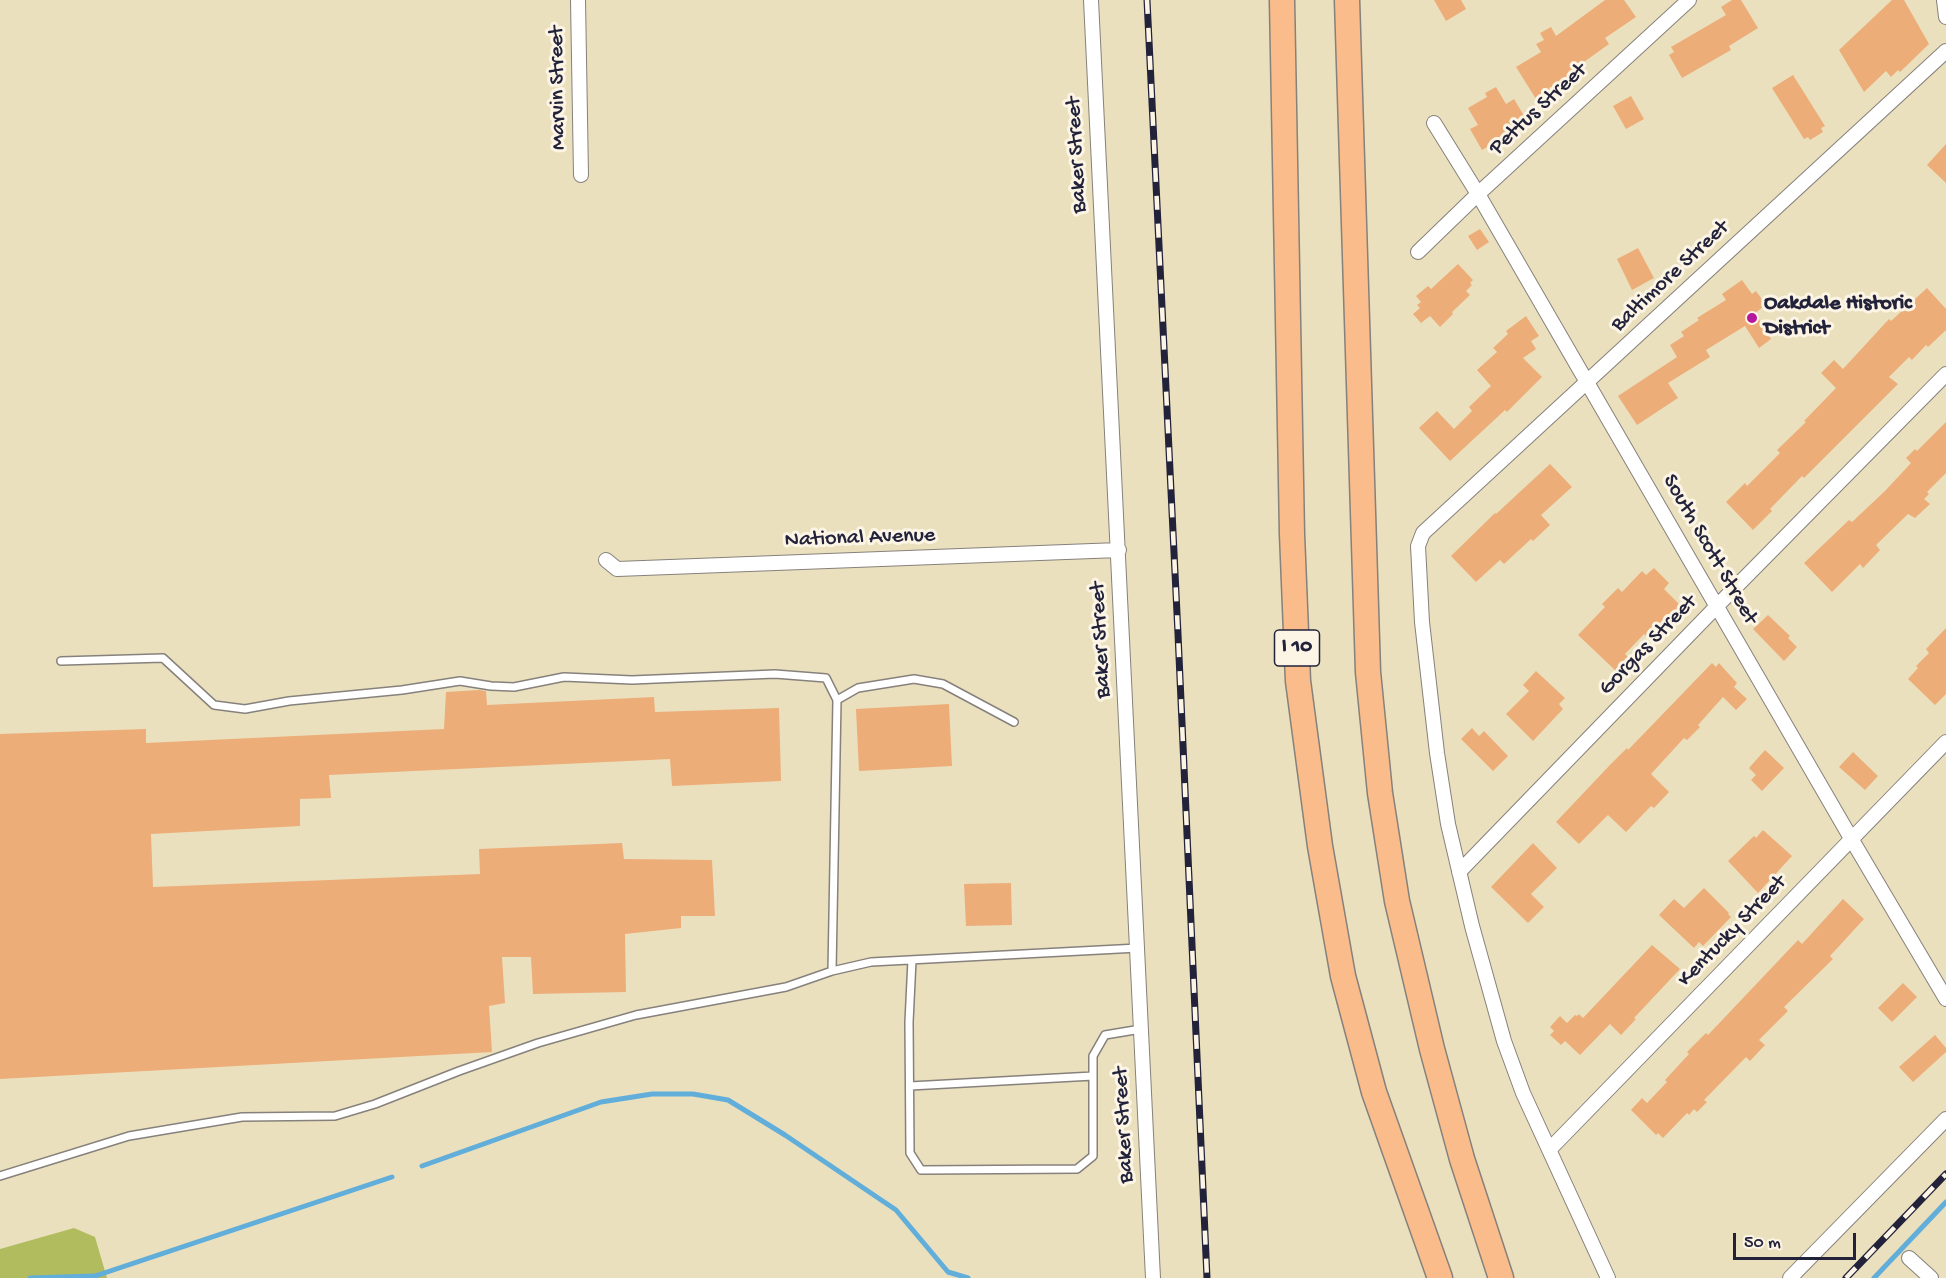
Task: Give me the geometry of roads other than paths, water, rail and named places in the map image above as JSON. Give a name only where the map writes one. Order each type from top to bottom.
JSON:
[{"type":"highway","points":[[1264,0],[1284,65]]},
{"type":"highway","name":"I 10","points":[[1282,0],[1293,545],[1298,681],[1320,846],[1343,976],[1374,1092],[1440,1278]]},
{"type":"highway","points":[[1347,0],[1368,672],[1380,793],[1397,901],[1430,1038],[1462,1159],[1501,1278]]},
{"type":"highway","points":[[1348,67],[1358,0]]},
{"type":"street","name":"Marvin Street","points":[[578,0],[581,175]]},
{"type":"street","name":"Baker Street","points":[[1091,0],[1153,1278]]},
{"type":"street","name":"Pettus Street","points":[[1418,252],[1689,0]]},
{"type":"street","points":[[1944,0],[1946,17]]},
{"type":"street","name":"Baltimore Street","points":[[1459,872],[1448,824],[1437,753],[1422,622],[1418,546],[1423,533],[1946,51]]},
{"type":"street","name":"South Scott Street","points":[[1434,123],[1478,194],[1946,999]]},
{"type":"street","name":"Gorgas Street","points":[[1459,872],[1946,374]]},
{"type":"street","name":"National Avenue","points":[[606,560],[617,569],[1119,550]]},
{"type":"street","name":"Kentucky Street","points":[[1549,1150],[1946,742]]},
{"type":"street","points":[[1459,872],[1504,1041],[1523,1093],[1608,1278]]},
{"type":"street","points":[[1790,1278],[1946,1119]]},
{"type":"street","points":[[1909,1258],[1931,1278]]},
{"type":"lane","points":[[61,661],[163,658],[214,705],[245,710],[289,701],[402,690],[460,681],[514,687],[564,677],[632,680],[775,674],[826,678],[837,700],[832,971]]},
{"type":"lane","points":[[837,700],[858,688],[914,679],[943,684],[1014,722]]},
{"type":"lane","points":[[0,1176],[129,1136],[242,1117],[335,1116],[375,1104],[538,1043],[636,1015],[786,987],[832,971],[871,962],[1138,948]]},
{"type":"lane","points":[[912,960],[909,1022],[910,1153],[921,1170],[1077,1169],[1093,1156],[1093,1056],[1105,1035],[1142,1029]]},
{"type":"lane","points":[[910,1086],[1093,1076]]},
{"type":"waterway","points":[[422,1166],[601,1102],[652,1094],[693,1094],[728,1100],[785,1135],[896,1210],[948,1272],[968,1278]]},
{"type":"waterway","points":[[30,1278],[95,1276],[392,1177]]},
{"type":"waterway","points":[[1874,1278],[1946,1202]]},
{"type":"railway","points":[[1147,0],[1207,1278]]},
{"type":"railway","points":[[1846,1278],[1946,1174]]},
{"type":"place","name":"Oakdale Historic District","points":[[1752,318]]}]
